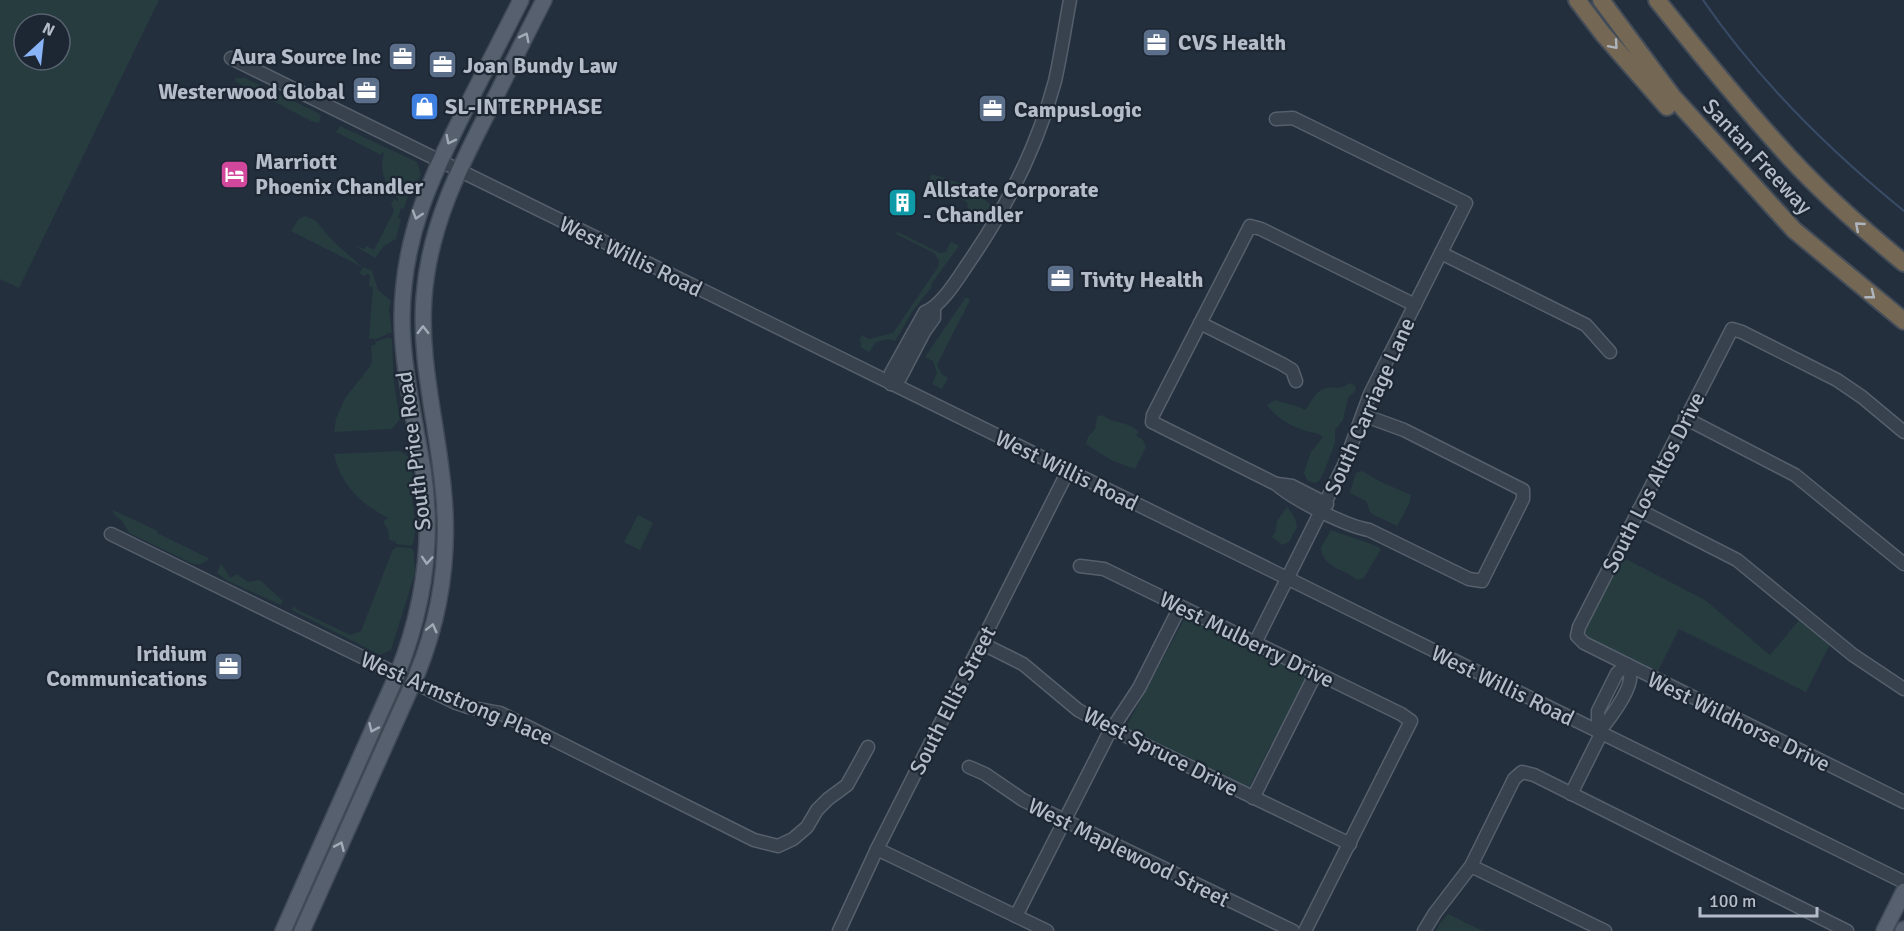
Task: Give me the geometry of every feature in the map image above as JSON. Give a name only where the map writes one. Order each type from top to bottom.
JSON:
[{"type":"highway","points":[[1577,0],[1603,34],[1675,116],[1794,230]]},
{"type":"highway","name":"Santan Freeway","points":[[1600,0],[1673,97],[1794,230],[1904,321]]},
{"type":"highway","name":"Santan Freeway","points":[[1657,0],[1721,80],[1790,159],[1855,222],[1904,263]]},
{"type":"highway","points":[[1668,0],[1721,80]]},
{"type":"main road","name":"South Price Road","points":[[283,931],[397,675],[413,630],[426,571],[428,539],[427,504],[402,317],[406,260],[421,204],[439,161],[520,0]]},
{"type":"main road","name":"South Price Road","points":[[302,931],[412,683],[430,637],[438,607],[446,543],[445,515],[436,432],[424,356],[424,296],[432,240],[458,170],[540,4]]},
{"type":"main road","points":[[405,351],[413,374],[425,426],[427,430],[436,432]]},
{"type":"main road","points":[[417,439],[427,444],[435,487],[445,515]]},
{"type":"main road","points":[[1884,931],[1904,891]]},
{"type":"street","points":[[891,384],[900,378],[934,318],[934,309],[979,248],[1011,195],[1041,125],[1055,81],[1070,0]]},
{"type":"street","name":"West Willis Road","points":[[231,58],[1904,882]]},
{"type":"street","name":"South Carriage Lane","points":[[1255,643],[1344,465],[1370,394],[1466,203],[1293,118],[1276,119]]},
{"type":"street","points":[[1362,415],[1404,430],[1523,490],[1523,499],[1482,581],[1469,579],[1369,530],[1359,520],[1323,506],[1292,486],[1276,484],[1152,422],[1153,415],[1250,226],[1261,229],[1415,305]]},
{"type":"street","points":[[1441,253],[1586,325],[1610,352]]},
{"type":"street","points":[[1200,323],[1292,370],[1296,381]]},
{"type":"street","name":"South Los Altos Drive","points":[[1577,636],[1579,627],[1732,329],[1837,380],[1862,397],[1904,432]]},
{"type":"street","points":[[1685,418],[1795,474],[1904,564]]},
{"type":"street","name":"South Ellis Street","points":[[839,931],[877,849],[1068,471]]},
{"type":"street","points":[[1639,510],[1737,560],[1853,655],[1904,689]]},
{"type":"street","name":"West Armstrong Place","points":[[111,534],[412,683],[468,707],[500,712],[754,840],[778,846],[793,839],[807,827],[828,799],[847,785],[868,747]]},
{"type":"street","name":"West Mulberry Drive","points":[[1080,566],[1104,569],[1401,714],[1411,721],[1350,844]]},
{"type":"street","points":[[1016,916],[1112,729],[1139,688],[1180,607]]},
{"type":"street","name":"West Wildhorse Drive","points":[[1577,636],[1584,643],[1904,802]]},
{"type":"street","name":"West Spruce Drive","points":[[981,643],[1023,664],[1078,710],[1112,729],[1350,844]]},
{"type":"street","points":[[1571,794],[1600,733],[1598,711],[1617,673],[1628,665]]},
{"type":"street","points":[[1253,798],[1316,674]]},
{"type":"street","name":"West Maplewood Street","points":[[969,767],[985,774],[1023,800],[1293,931]]},
{"type":"street","points":[[1424,931],[1471,866],[1514,779],[1522,772],[1847,931]]},
{"type":"street","points":[[1305,931],[1350,844]]},
{"type":"street","points":[[877,849],[1047,931]]},
{"type":"street","points":[[1471,866],[1605,931]]},
{"type":"green space","points":[[0,0],[159,0],[19,288],[0,279]]},
{"type":"green space","points":[[235,78],[245,78],[318,113],[321,116],[319,123],[236,82]]},
{"type":"green space","points":[[340,126],[417,162],[421,175],[408,196],[404,209],[401,208],[396,239],[384,246],[375,258],[354,245],[364,249],[366,246],[374,250],[394,211],[391,204],[394,199],[398,201],[399,199],[390,190],[384,178],[382,166],[384,153],[382,152],[381,155],[336,132]]},
{"type":"green space","points":[[932,174],[960,183],[964,189],[972,189],[991,205],[978,226],[963,218],[968,209],[967,202],[928,182]]},
{"type":"green space","points":[[304,216],[315,220],[332,240],[362,267],[291,231],[298,220]]},
{"type":"green space","points":[[898,232],[940,253],[946,252],[951,241],[959,246],[914,309],[895,341],[888,339],[876,342],[869,352],[860,347],[862,343],[859,341],[862,335],[869,339],[893,333],[938,267],[939,261],[934,253],[896,234]]},
{"type":"green space","points":[[363,267],[372,271],[378,290],[391,301],[389,310],[392,332],[374,340],[369,339],[373,287],[369,286],[370,275],[363,276],[360,273]]},
{"type":"green space","points":[[966,297],[970,300],[937,365],[942,374],[948,378],[942,389],[932,384],[937,373],[933,361],[925,357]]},
{"type":"green space","points":[[389,337],[392,339],[394,384],[400,419],[392,429],[334,432],[336,419],[345,398],[369,368],[372,361],[371,346]]},
{"type":"green space","points":[[1350,383],[1355,386],[1356,390],[1348,398],[1343,420],[1335,430],[1335,443],[1324,472],[1319,481],[1314,483],[1308,481],[1304,473],[1311,452],[1323,437],[1285,422],[1267,405],[1275,400],[1305,410],[1322,389],[1339,388]]},
{"type":"green space","points":[[1102,415],[1131,426],[1139,432],[1136,435],[1143,440],[1146,447],[1135,469],[1111,460],[1086,444],[1088,437],[1095,429],[1097,417]]},
{"type":"green space","points":[[400,451],[410,458],[413,477],[412,498],[416,527],[411,546],[396,544],[389,540],[388,529],[383,522],[388,518],[353,492],[341,475],[334,454]]},
{"type":"green space","points":[[1362,471],[1411,495],[1409,504],[1397,526],[1374,515],[1370,512],[1366,501],[1350,493],[1356,473]]},
{"type":"green space","points":[[1287,507],[1295,518],[1297,527],[1289,542],[1282,545],[1272,537],[1277,521]]},
{"type":"green space","points":[[113,510],[158,531],[157,533],[208,560],[199,565],[191,563],[129,533]]},
{"type":"green space","points":[[638,515],[653,523],[640,550],[624,542]]},
{"type":"green space","points":[[1331,530],[1381,549],[1364,578],[1357,580],[1329,564],[1325,559],[1321,547]]},
{"type":"green space","points":[[396,547],[411,548],[414,551],[415,573],[391,650],[380,655],[292,610],[294,606],[350,635],[361,631],[393,549]]},
{"type":"green space","points":[[1622,557],[1705,600],[1770,655],[1800,619],[1830,644],[1806,692],[1679,629],[1658,671],[1582,635]]},
{"type":"green space","points":[[221,563],[230,578],[237,574],[248,582],[260,580],[283,601],[281,605],[228,581],[217,573]]},
{"type":"green space","points":[[1186,616],[1307,675],[1249,787],[1126,727]]},
{"type":"green space","points":[[1448,914],[1483,931],[1436,931]]},
{"type":"waterway","points":[[1703,0],[1747,58],[1796,113],[1849,164],[1904,211]]},
{"type":"place","name":"CVS Health","points":[[1157,42]]},
{"type":"place","name":"Aura Source Inc","points":[[402,56]]},
{"type":"place","name":"Joan Bundy Law","points":[[442,65]]},
{"type":"place","name":"Westerwood Global","points":[[366,91]]},
{"type":"place","name":"SL-INTERPHASE","points":[[424,106]]},
{"type":"place","name":"CampusLogic","points":[[993,109]]},
{"type":"place","name":"Marriott Phoenix Chandler","points":[[234,174]]},
{"type":"place","name":"Allstate Corporate - Chandler","points":[[902,202]]},
{"type":"place","name":"Tivity Health","points":[[1060,279]]},
{"type":"place","name":"Iridium Communications","points":[[228,666]]}]
